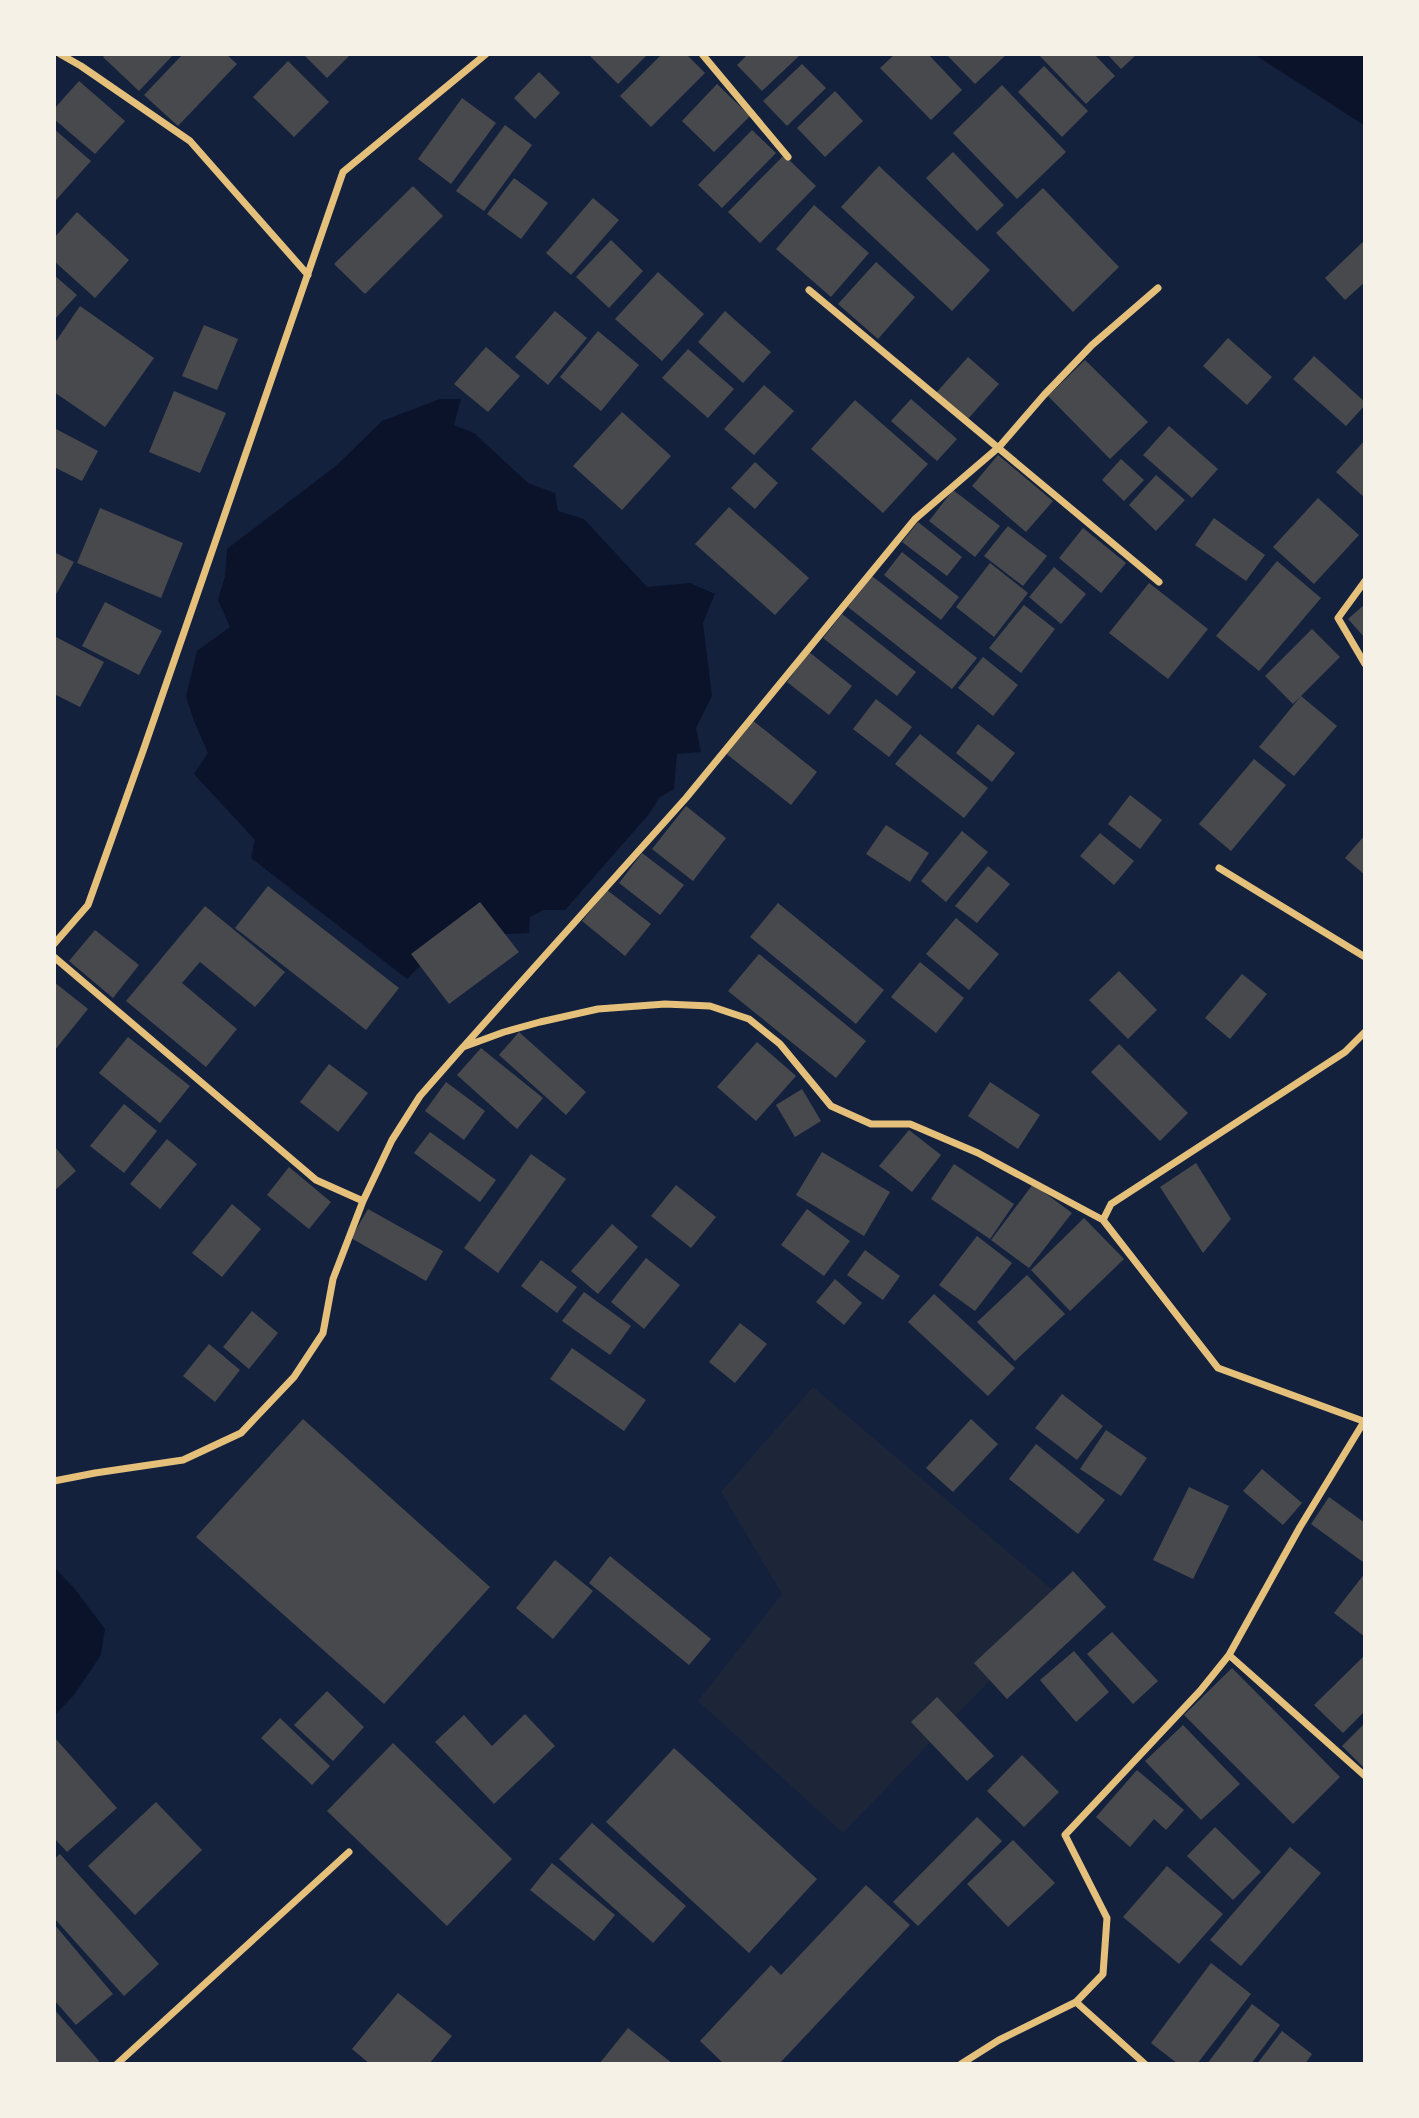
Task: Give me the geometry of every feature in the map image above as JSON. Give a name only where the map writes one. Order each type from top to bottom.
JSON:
[{"type":"street","points":[[60,54],[190,141],[308,275]]},
{"type":"street","points":[[54,944],[88,905],[343,172],[486,54]]},
{"type":"street","points":[[702,54],[788,157]]},
{"type":"street","points":[[54,1481],[183,1460],[241,1433],[294,1377],[323,1333],[333,1279],[363,1201],[392,1140],[420,1096],[686,798],[915,519],[999,447],[1092,345],[1158,288]]},
{"type":"street","points":[[809,290],[1159,582]]},
{"type":"street","points":[[1365,581],[1338,618],[1365,664]]},
{"type":"street","points":[[1219,868],[1365,957]]},
{"type":"street","points":[[54,957],[316,1180],[363,1201]]},
{"type":"street","points":[[463,1047],[504,1032],[598,1009],[665,1004],[710,1006],[749,1020],[780,1044],[831,1106],[870,1124],[909,1124],[978,1153],[1103,1220],[1218,1368],[1364,1421],[1229,1655],[1200,1691],[1065,1835],[1107,1919],[1103,1974],[1076,2002],[999,2040],[961,2064]]},
{"type":"street","points":[[1103,1220],[1111,1204],[1345,1052],[1365,1032]]},
{"type":"street","points":[[1229,1655],[1365,1776]]},
{"type":"street","points":[[117,2064],[349,1852]]},
{"type":"street","points":[[1076,2002],[1145,2064]]},
{"type":"shaded area","points":[[1254,54],[1365,54],[1365,126]]},
{"type":"shaded area","points":[[440,399],[461,399],[454,425],[474,433],[528,483],[555,493],[558,511],[584,519],[647,587],[690,583],[715,594],[703,623],[712,696],[696,728],[701,752],[677,754],[674,789],[659,798],[649,814],[565,910],[543,910],[530,917],[529,933],[505,934],[473,913],[407,979],[251,858],[255,840],[194,774],[208,753],[186,696],[197,651],[230,627],[218,600],[225,576],[227,549],[337,465],[382,421]]},
{"type":"shaded area","points":[[813,1387],[1066,1601],[843,1833],[698,1701],[782,1594],[721,1492]]},
{"type":"shaded area","points":[[54,1567],[74,1588],[105,1629],[101,1655],[74,1695],[54,1716]]},
{"type":"building","points":[[107,54],[174,54],[139,91],[103,57]]},
{"type":"building","points":[[183,54],[226,54],[237,64],[178,126],[144,95]]},
{"type":"building","points":[[303,54],[351,54],[327,78]]},
{"type":"building","points":[[588,54],[648,54],[618,84]]},
{"type":"building","points":[[662,54],[686,54],[705,73],[651,127],[620,96]]},
{"type":"building","points":[[748,54],[799,56],[762,91],[737,65]]},
{"type":"building","points":[[895,54],[928,54],[962,90],[931,120],[880,68]]},
{"type":"building","points":[[946,54],[1007,54],[975,84]]},
{"type":"building","points":[[1038,54],[1094,54],[1115,76],[1086,104]]},
{"type":"building","points":[[1107,54],[1137,54],[1121,69]]},
{"type":"building","points":[[288,61],[329,102],[294,137],[253,97]]},
{"type":"building","points":[[802,64],[826,88],[787,126],[763,101]]},
{"type":"building","points":[[1044,66],[1088,111],[1062,137],[1018,92]]},
{"type":"building","points":[[539,72],[560,93],[535,119],[514,98]]},
{"type":"building","points":[[79,81],[125,121],[95,154],[54,119],[54,109]]},
{"type":"building","points":[[717,84],[750,116],[714,152],[682,121]]},
{"type":"building","points":[[1002,85],[1066,152],[1017,199],[953,133]]},
{"type":"building","points":[[835,91],[863,121],[825,157],[797,128]]},
{"type":"building","points":[[462,98],[496,123],[451,184],[418,159]]},
{"type":"building","points":[[505,125],[532,145],[484,211],[456,191]]},
{"type":"building","points":[[54,129],[91,161],[56,200],[54,199]]},
{"type":"building","points":[[752,130],[776,153],[722,208],[698,185]]},
{"type":"building","points":[[953,152],[1004,205],[977,231],[926,178]]},
{"type":"building","points":[[784,155],[816,186],[760,243],[728,212]]},
{"type":"building","points":[[879,166],[990,270],[952,311],[841,207]]},
{"type":"building","points":[[514,178],[548,203],[521,239],[487,214]]},
{"type":"building","points":[[413,186],[443,216],[365,294],[334,264]]},
{"type":"building","points":[[1043,188],[1119,267],[1073,312],[996,233]]},
{"type":"building","points":[[593,198],[619,220],[571,275],[546,253]]},
{"type":"building","points":[[814,205],[869,253],[831,297],[776,249]]},
{"type":"building","points":[[77,212],[129,260],[95,298],[54,261],[54,238]]},
{"type":"building","points":[[611,240],[643,271],[609,308],[576,277]]},
{"type":"building","points":[[1365,240],[1365,282],[1345,300],[1325,278]]},
{"type":"building","points":[[876,262],[915,297],[878,339],[838,304]]},
{"type":"building","points":[[658,272],[704,314],[662,361],[615,319]]},
{"type":"building","points":[[54,275],[77,295],[54,320]]},
{"type":"building","points":[[80,306],[154,358],[105,427],[54,392],[54,344]]},
{"type":"building","points":[[555,311],[587,338],[548,385],[515,357]]},
{"type":"building","points":[[725,311],[771,352],[743,383],[698,342]]},
{"type":"building","points":[[204,325],[238,339],[217,390],[182,376]]},
{"type":"building","points":[[598,331],[639,365],[601,411],[560,377]]},
{"type":"building","points":[[1228,338],[1272,377],[1247,405],[1203,366]]},
{"type":"building","points":[[486,347],[520,376],[488,412],[454,384]]},
{"type":"building","points":[[688,349],[734,389],[708,418],[662,378]]},
{"type":"building","points":[[1314,356],[1365,402],[1346,426],[1293,379]]},
{"type":"building","points":[[968,357],[999,384],[967,420],[936,393]]},
{"type":"building","points":[[1085,360],[1148,422],[1110,459],[1048,396]]},
{"type":"building","points":[[764,385],[794,411],[754,455],[724,429]]},
{"type":"building","points":[[174,391],[226,413],[200,473],[149,452]]},
{"type":"building","points":[[911,399],[957,439],[937,461],[891,421]]},
{"type":"building","points":[[855,400],[928,464],[883,513],[811,449]]},
{"type":"building","points":[[622,412],[671,456],[622,510],[573,466]]},
{"type":"building","points":[[1169,426],[1218,469],[1192,498],[1143,455]]},
{"type":"building","points":[[54,428],[98,451],[82,481],[54,467]]},
{"type":"building","points":[[1365,440],[1365,498],[1336,472]]},
{"type":"building","points":[[998,455],[1053,501],[1026,532],[972,486]]},
{"type":"building","points":[[1121,459],[1144,480],[1124,501],[1102,480]]},
{"type":"building","points":[[755,462],[778,483],[755,509],[731,488]]},
{"type":"building","points":[[1156,475],[1185,500],[1156,531],[1129,505]]},
{"type":"building","points":[[953,490],[1000,526],[975,557],[929,521]]},
{"type":"building","points":[[1318,498],[1359,535],[1314,584],[1273,547]]},
{"type":"building","points":[[729,507],[809,578],[775,615],[695,544]]},
{"type":"building","points":[[100,508],[183,543],[161,598],[77,563]]},
{"type":"building","points":[[1214,518],[1265,555],[1246,581],[1195,545]]},
{"type":"building","points":[[918,522],[962,557],[947,576],[902,542]]},
{"type":"building","points":[[1008,526],[1047,556],[1023,586],[984,556]]},
{"type":"building","points":[[1083,528],[1126,563],[1101,593],[1059,558]]},
{"type":"building","points":[[54,552],[74,562],[54,598]]},
{"type":"building","points":[[902,552],[959,597],[941,620],[884,575]]},
{"type":"building","points":[[1277,561],[1321,598],[1259,671],[1216,636]]},
{"type":"building","points":[[990,563],[1028,593],[994,637],[956,607]]},
{"type":"building","points":[[1054,567],[1086,594],[1061,624],[1029,597]]},
{"type":"building","points":[[872,576],[977,658],[952,689],[848,607]]},
{"type":"building","points":[[1149,583],[1208,629],[1168,679],[1109,633]]},
{"type":"building","points":[[105,602],[162,631],[139,675],[82,646]]},
{"type":"building","points":[[1365,604],[1365,638],[1348,619]]},
{"type":"building","points":[[1024,605],[1055,629],[1021,673],[989,648]]},
{"type":"building","points":[[842,614],[916,672],[897,696],[823,638]]},
{"type":"building","points":[[1312,629],[1340,657],[1293,704],[1265,676]]},
{"type":"building","points":[[54,636],[104,662],[80,707],[54,694]]},
{"type":"building","points":[[809,652],[852,686],[829,715],[787,682]]},
{"type":"building","points":[[983,657],[1018,685],[993,716],[958,688]]},
{"type":"building","points":[[1301,696],[1337,726],[1294,776],[1259,747]]},
{"type":"building","points":[[876,699],[912,727],[889,757],[853,729]]},
{"type":"building","points":[[751,719],[817,772],[791,805],[724,752]]},
{"type":"building","points":[[978,724],[1015,753],[992,782],[956,753]]},
{"type":"building","points":[[920,734],[988,788],[964,818],[895,764]]},
{"type":"building","points":[[1254,759],[1286,785],[1231,851],[1199,824]]},
{"type":"building","points":[[1130,795],[1162,820],[1140,849],[1108,824]]},
{"type":"building","points":[[686,806],[726,838],[693,881],[652,849]]},
{"type":"building","points":[[886,825],[929,853],[910,882],[866,854]]},
{"type":"building","points":[[962,831],[988,852],[946,902],[921,881]]},
{"type":"building","points":[[1100,833],[1134,861],[1114,885],[1080,856]]},
{"type":"building","points":[[1365,835],[1365,875],[1345,858]]},
{"type":"building","points":[[642,853],[684,885],[660,915],[619,883]]},
{"type":"building","points":[[988,866],[1010,884],[977,923],[955,906]]},
{"type":"building","points":[[268,886],[399,988],[366,1030],[235,928]]},
{"type":"building","points":[[607,890],[651,924],[625,956],[582,921]]},
{"type":"building","points":[[480,902],[519,952],[449,1004],[411,954]]},
{"type":"building","points":[[778,903],[884,990],[856,1024],[750,937]]},
{"type":"building","points":[[205,906],[285,972],[255,1007],[200,962],[182,983],[237,1029],[206,1067],[126,1001]]},
{"type":"building","points":[[956,918],[999,954],[969,990],[926,954]]},
{"type":"building","points":[[95,930],[139,965],[113,998],[69,961]]},
{"type":"building","points":[[759,954],[866,1041],[836,1078],[728,991]]},
{"type":"building","points":[[920,962],[964,998],[936,1033],[891,997]]},
{"type":"building","points":[[1119,971],[1157,1010],[1128,1039],[1089,1000]]},
{"type":"building","points":[[1242,974],[1267,994],[1230,1039],[1205,1018]]},
{"type":"building","points":[[54,982],[88,1009],[54,1051]]},
{"type":"building","points":[[519,1032],[586,1092],[566,1115],[499,1055]]},
{"type":"building","points":[[128,1037],[190,1086],[160,1123],[99,1073]]},
{"type":"building","points":[[757,1042],[796,1076],[756,1121],[717,1087]]},
{"type":"building","points":[[1119,1044],[1188,1113],[1160,1141],[1091,1072]]},
{"type":"building","points":[[481,1048],[543,1098],[517,1129],[457,1075]]},
{"type":"building","points":[[329,1064],[368,1093],[338,1132],[300,1102]]},
{"type":"building","points":[[446,1082],[485,1111],[464,1140],[425,1111]]},
{"type":"building","points":[[990,1082],[1040,1115],[1018,1149],[968,1116]]},
{"type":"building","points":[[802,1089],[821,1121],[795,1137],[776,1105]]},
{"type":"building","points":[[124,1104],[157,1131],[124,1173],[90,1146]]},
{"type":"building","points":[[909,1130],[941,1155],[912,1192],[879,1166]]},
{"type":"building","points":[[430,1132],[496,1180],[480,1202],[414,1153]]},
{"type":"building","points":[[167,1139],[197,1164],[160,1209],[130,1184]]},
{"type":"building","points":[[54,1146],[76,1171],[54,1191]]},
{"type":"building","points":[[822,1152],[890,1192],[864,1236],[796,1195]]},
{"type":"building","points":[[531,1154],[566,1179],[498,1273],[464,1248]]},
{"type":"building","points":[[1196,1163],[1231,1219],[1203,1253],[1160,1187]]},
{"type":"building","points":[[954,1164],[1014,1204],[990,1239],[931,1199]]},
{"type":"building","points":[[289,1167],[331,1202],[309,1229],[267,1195]]},
{"type":"building","points":[[1033,1184],[1072,1213],[1029,1268],[991,1240]]},
{"type":"building","points":[[676,1185],[716,1217],[691,1248],[651,1216]]},
{"type":"building","points":[[232,1204],[261,1229],[222,1277],[192,1253]]},
{"type":"building","points":[[368,1209],[443,1251],[426,1281],[351,1238]]},
{"type":"building","points":[[807,1209],[850,1241],[824,1276],[781,1245]]},
{"type":"building","points":[[1084,1218],[1124,1259],[1070,1311],[1031,1270]]},
{"type":"building","points":[[612,1224],[638,1247],[598,1294],[571,1271]]},
{"type":"building","points":[[977,1236],[1012,1263],[975,1311],[939,1285]]},
{"type":"building","points":[[865,1250],[900,1276],[883,1300],[847,1275]]},
{"type":"building","points":[[646,1258],[680,1285],[644,1329],[611,1302]]},
{"type":"building","points":[[541,1260],[577,1287],[557,1313],[521,1286]]},
{"type":"building","points":[[1027,1275],[1065,1314],[1015,1361],[977,1322]]},
{"type":"building","points":[[835,1279],[862,1303],[844,1325],[816,1302]]},
{"type":"building","points":[[584,1292],[631,1326],[610,1355],[562,1321]]},
{"type":"building","points":[[934,1294],[1015,1368],[988,1396],[908,1322]]},
{"type":"building","points":[[252,1311],[278,1333],[249,1369],[223,1347]]},
{"type":"building","points":[[740,1323],[767,1344],[735,1383],[709,1362]]},
{"type":"building","points":[[209,1344],[240,1370],[215,1402],[183,1376]]},
{"type":"building","points":[[572,1348],[646,1400],[624,1431],[550,1379]]},
{"type":"building","points":[[1062,1394],[1103,1426],[1077,1460],[1035,1428]]},
{"type":"building","points":[[303,1419],[490,1587],[384,1704],[196,1537]]},
{"type":"building","points":[[971,1419],[998,1444],[953,1492],[926,1468]]},
{"type":"building","points":[[1106,1430],[1147,1458],[1121,1496],[1080,1469]]},
{"type":"building","points":[[1036,1444],[1105,1500],[1078,1534],[1009,1479]]},
{"type":"building","points":[[1262,1469],[1302,1503],[1283,1525],[1243,1491]]},
{"type":"building","points":[[1189,1487],[1229,1506],[1193,1579],[1153,1560]]},
{"type":"building","points":[[1329,1497],[1365,1523],[1363,1562],[1311,1524]]},
{"type":"building","points":[[610,1556],[711,1639],[689,1665],[589,1583]]},
{"type":"building","points":[[555,1560],[593,1591],[553,1639],[516,1608]]},
{"type":"building","points":[[1073,1571],[1106,1607],[1007,1699],[974,1663]]},
{"type":"building","points":[[1365,1573],[1365,1637],[1334,1613]]},
{"type":"building","points":[[1112,1632],[1158,1681],[1133,1704],[1087,1654]]},
{"type":"building","points":[[1074,1651],[1109,1692],[1076,1722],[1040,1680]]},
{"type":"building","points":[[1365,1655],[1365,1711],[1343,1733],[1314,1705]]},
{"type":"building","points":[[1232,1668],[1340,1777],[1293,1824],[1184,1715]]},
{"type":"building","points":[[327,1691],[364,1727],[333,1761],[294,1725]]},
{"type":"building","points":[[937,1697],[994,1756],[967,1781],[911,1722]]},
{"type":"building","points":[[525,1714],[555,1746],[494,1804],[435,1742],[464,1715],[492,1746]]},
{"type":"building","points":[[280,1718],[330,1766],[312,1785],[261,1738]]},
{"type":"building","points":[[1365,1723],[1365,1769],[1342,1746]]},
{"type":"building","points":[[1183,1725],[1240,1784],[1201,1820],[1145,1761]]},
{"type":"building","points":[[54,1737],[117,1808],[67,1852],[54,1838]]},
{"type":"building","points":[[393,1743],[512,1859],[447,1926],[327,1811]]},
{"type":"building","points":[[674,1748],[817,1879],[749,1953],[606,1822]]},
{"type":"building","points":[[1022,1755],[1059,1792],[1024,1827],[987,1791]]},
{"type":"building","points":[[1137,1770],[1184,1810],[1166,1830],[1154,1819],[1130,1847],[1096,1817]]},
{"type":"building","points":[[156,1802],[202,1850],[135,1915],[88,1866]]},
{"type":"building","points":[[977,1817],[1002,1841],[918,1926],[893,1902]]},
{"type":"building","points":[[592,1823],[686,1906],[653,1943],[559,1859]]},
{"type":"building","points":[[1215,1827],[1261,1872],[1233,1900],[1187,1856]]},
{"type":"building","points":[[1013,1840],[1055,1883],[1008,1927],[967,1884]]},
{"type":"building","points":[[1290,1847],[1321,1873],[1241,1966],[1210,1940]]},
{"type":"building","points":[[60,1854],[159,1964],[124,1996],[54,1918],[54,1859]]},
{"type":"building","points":[[552,1863],[615,1915],[594,1941],[530,1890]]},
{"type":"building","points":[[1167,1866],[1223,1914],[1179,1964],[1123,1917]]},
{"type":"building","points":[[866,1885],[910,1925],[779,2064],[724,2064],[700,2041],[771,1965],[781,1975]]},
{"type":"building","points":[[54,1924],[113,1994],[76,2025],[54,2000]]},
{"type":"building","points":[[1211,1963],[1251,1994],[1197,2064],[1178,2064],[1151,2043]]},
{"type":"building","points":[[398,1993],[452,2036],[429,2064],[370,2064],[352,2049]]},
{"type":"building","points":[[1252,2004],[1280,2025],[1251,2064],[1207,2064]]},
{"type":"building","points":[[54,2009],[99,2061],[95,2064],[54,2064]]},
{"type":"building","points":[[628,2028],[673,2064],[599,2064]]},
{"type":"building","points":[[1282,2031],[1312,2054],[1305,2064],[1257,2064]]}]
